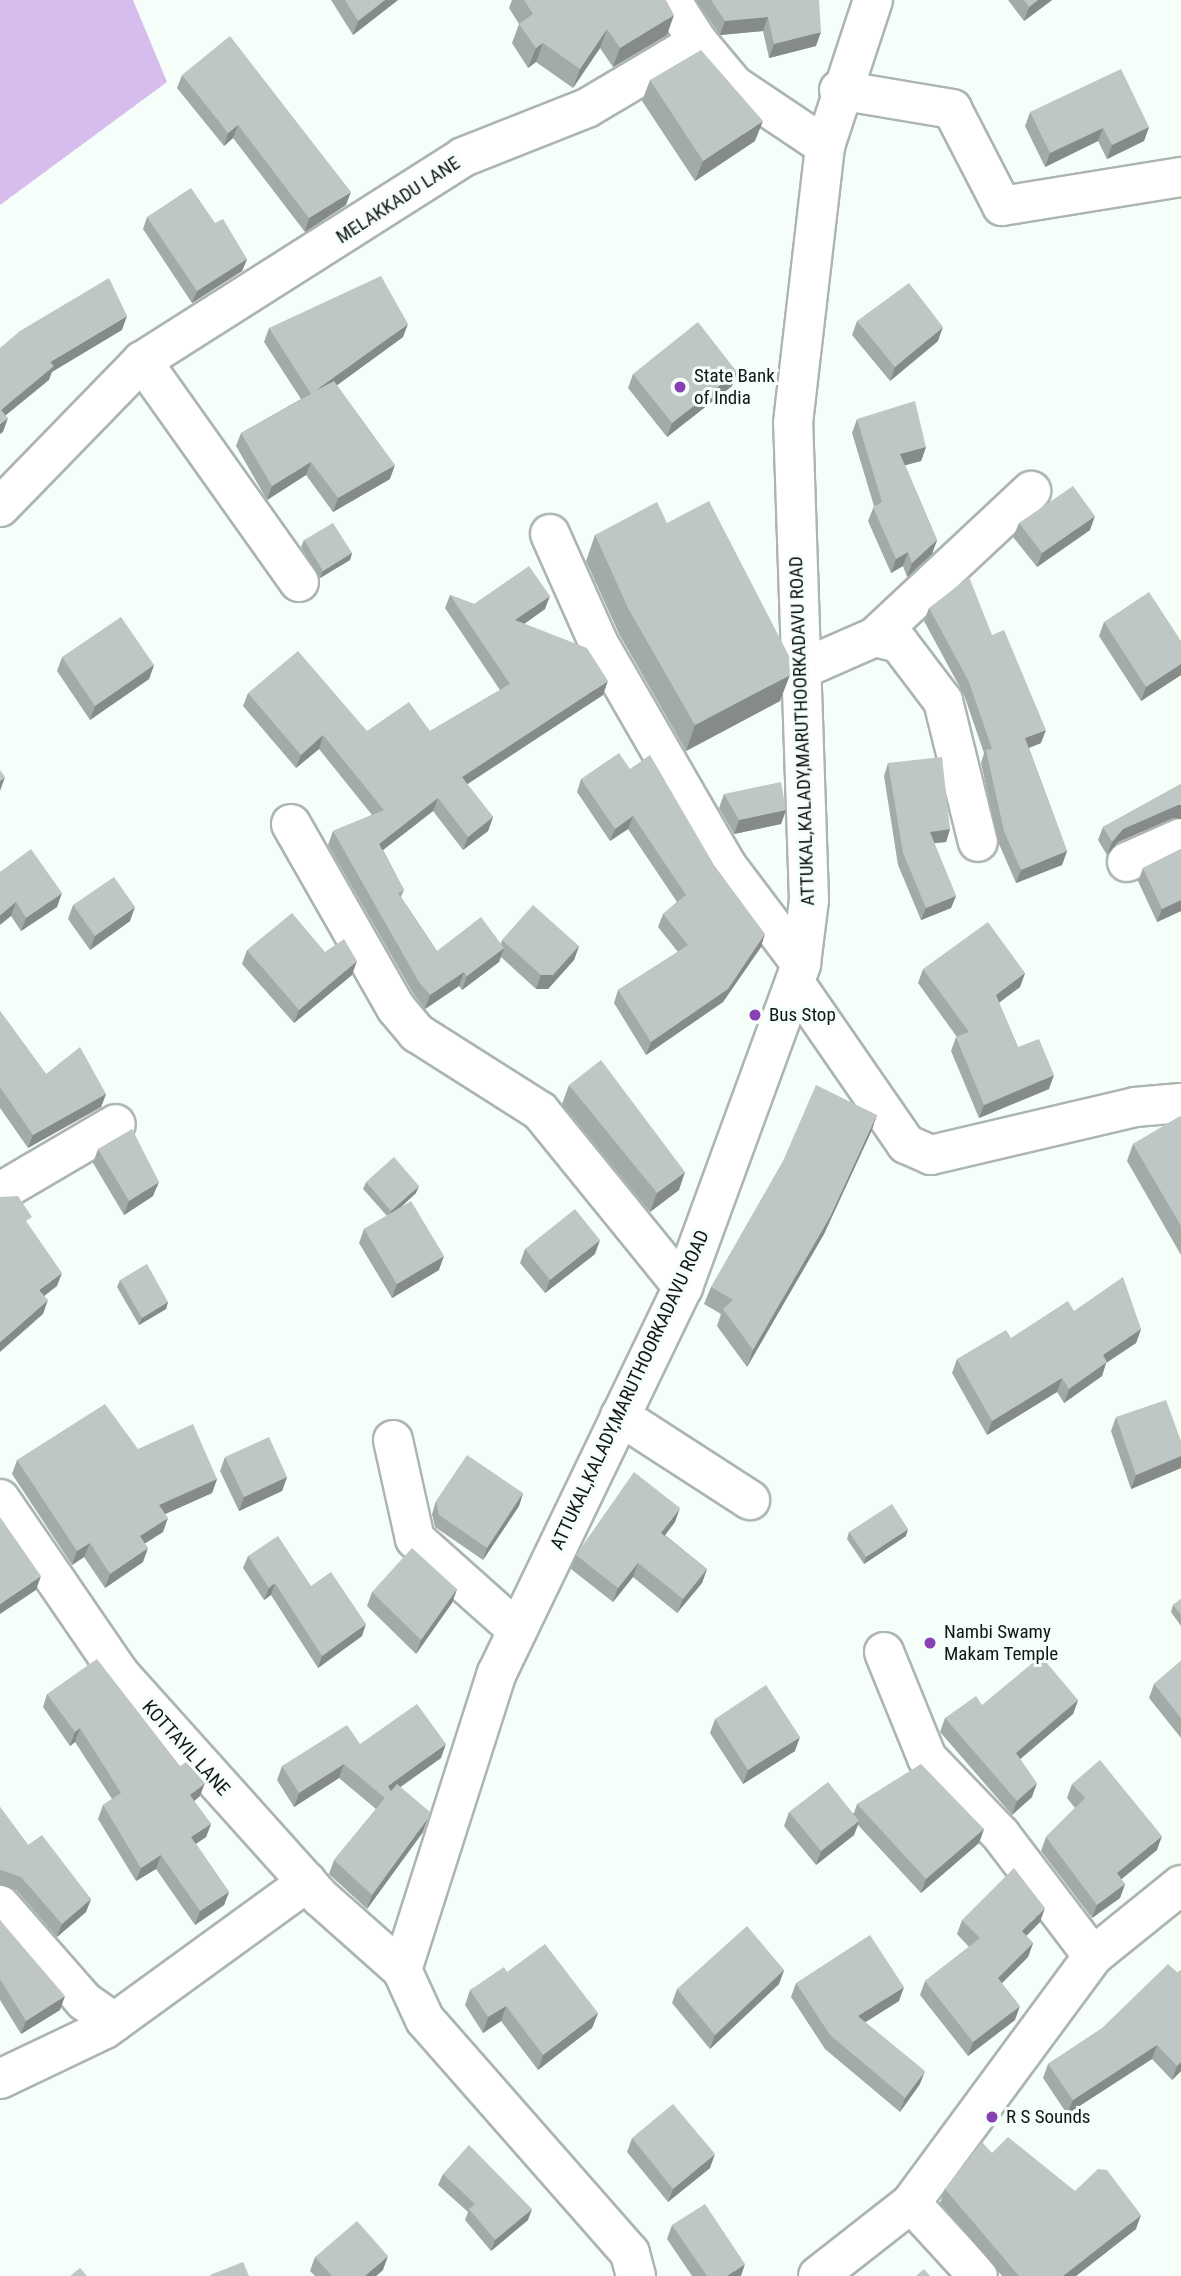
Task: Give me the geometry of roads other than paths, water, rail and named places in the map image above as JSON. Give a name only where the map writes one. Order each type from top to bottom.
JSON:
[{"type":"street","points":[[671,0],[698,42],[734,85],[825,146]]},
{"type":"street","name":"ATTUKAL,KALADY,MARUTHOORKADAVU ROAD","points":[[402,1970],[517,1630],[682,1287],[798,974],[809,900],[793,423],[825,146],[839,90],[873,0]]},
{"type":"street","name":"MELAKKADU LANE","points":[[0,507],[142,361],[463,157],[587,108],[698,42]]},
{"type":"street","points":[[839,90],[952,109],[1002,206],[1181,177]]},
{"type":"street","points":[[142,361],[299,582]]},
{"type":"street","points":[[802,669],[875,637],[1031,491]]},
{"type":"street","points":[[550,534],[599,645],[728,867],[906,1144],[931,1155],[1135,1107],[1181,1102]]},
{"type":"street","points":[[875,637],[899,643],[943,701],[978,842]]},
{"type":"street","points":[[291,824],[396,1008],[417,1032],[540,1111],[682,1287]]},
{"type":"street","points":[[1127,862],[1181,838]]},
{"type":"street","points":[[0,1192],[116,1124]]},
{"type":"street","points":[[620,1416],[750,1500]]},
{"type":"street","points":[[393,1440],[415,1539],[517,1630]]},
{"type":"street","name":"KOTTAYIL LANE","points":[[0,1499],[119,1673],[307,1882],[402,1970]]},
{"type":"street","points":[[884,1652],[927,1758],[1001,1835],[1093,1956]]},
{"type":"street","points":[[0,2079],[114,2022],[307,1882]]},
{"type":"street","points":[[818,2276],[911,2203],[1093,1956],[1181,1885]]},
{"type":"street","points":[[0,1905],[83,2001],[114,2022]]},
{"type":"street","points":[[402,1970],[425,2020],[630,2253],[636,2276]]},
{"type":"street","points":[[911,2203],[978,2276]]},
{"type":"place","name":"State Bank of India","points":[[680,387]]},
{"type":"place","name":"Bus Stop","points":[[755,1015]]},
{"type":"place","name":"Nambi Swamy Makam Temple","points":[[930,1643]]},
{"type":"place","name":"R S Sounds","points":[[992,2117]]}]
